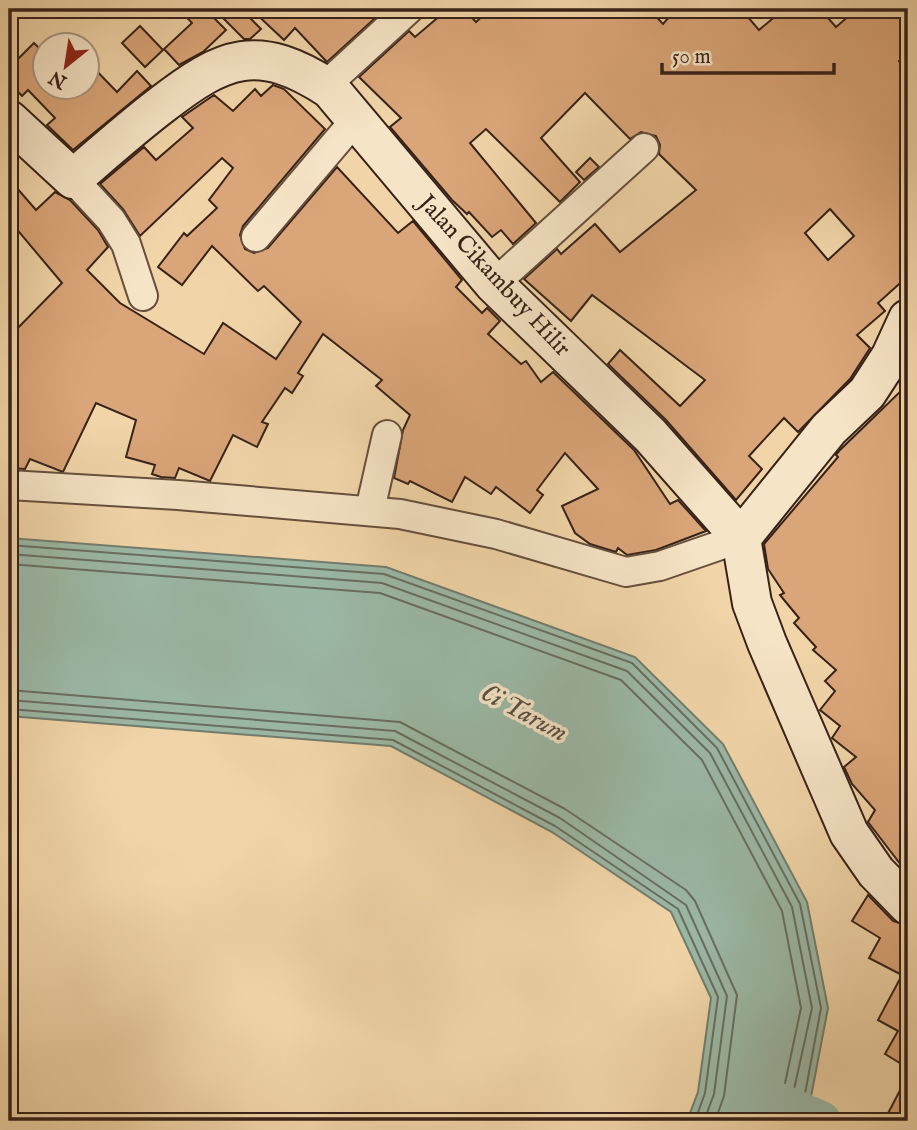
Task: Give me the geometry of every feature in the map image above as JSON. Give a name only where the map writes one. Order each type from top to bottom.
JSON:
[{"type":"street","points":[[325,86],[409,9]]},
{"type":"street","name":"Jalan Cikambuy Hilir","points":[[73,179],[195,78],[222,65],[239,61],[291,66],[325,86],[356,119],[494,284],[650,435],[741,538]]},
{"type":"street","points":[[256,237],[356,119]]},
{"type":"street","points":[[9,120],[73,179],[111,220],[126,244],[143,296]]},
{"type":"street","points":[[494,284],[644,148]]},
{"type":"street","points":[[9,485],[370,510],[496,534],[626,572],[660,566],[741,538],[829,429],[867,393],[891,356],[908,318]]},
{"type":"street","points":[[370,510],[387,435]]},
{"type":"street","points":[[741,538],[752,603],[849,833],[876,872],[908,905]]},
{"type":"water","name":"Ci Tarum","points":[[9,538],[386,567],[635,657],[723,744],[807,902],[828,1008],[810,1102],[802,1121],[687,1121],[698,1092],[711,998],[671,912],[552,832],[391,746],[9,716]]},
{"type":"building","points":[[179,9],[205,9],[226,30],[203,52],[179,65],[164,49],[192,23]]},
{"type":"building","points":[[214,9],[241,9],[261,29],[250,39],[244,39]]},
{"type":"building","points":[[251,9],[318,9],[327,17],[337,9],[385,9],[327,62],[295,28],[284,40]]},
{"type":"building","points":[[448,9],[464,9],[476,22],[490,9],[649,9],[663,24],[676,9],[741,9],[759,30],[784,9],[820,9],[836,27],[857,9],[908,9],[908,53],[899,61],[908,72],[908,276],[878,303],[885,311],[857,335],[870,348],[850,379],[798,432],[784,418],[749,456],[762,469],[736,500],[666,420],[608,364],[620,350],[680,406],[705,380],[592,295],[571,321],[524,279],[557,249],[561,254],[595,224],[620,252],[696,190],[659,154],[660,145],[656,136],[641,132],[630,139],[585,93],[541,138],[580,182],[560,202],[486,129],[470,143],[536,223],[513,244],[501,230],[492,237],[469,212],[467,214],[452,200],[390,127],[401,118],[359,77],[409,31],[415,37]],"holes":[[[830,209],[854,236],[828,260],[805,233]]]},
{"type":"building","points":[[140,26],[163,50],[145,67],[122,43]]},
{"type":"building","points":[[32,45],[32,94],[28,90],[22,96],[9,82],[9,68]]},
{"type":"building","points":[[137,71],[151,86],[73,150],[47,125],[55,118],[40,102],[102,102],[102,76],[117,92]]},
{"type":"building","points":[[273,85],[284,89],[325,129],[243,226],[240,235],[245,249],[254,253],[268,248],[337,167],[398,233],[413,221],[462,280],[456,287],[482,313],[487,308],[500,321],[488,334],[521,364],[526,361],[541,382],[553,372],[634,450],[670,504],[678,500],[706,531],[656,550],[627,555],[618,548],[616,552],[590,544],[575,533],[562,506],[598,489],[565,453],[537,490],[543,495],[530,513],[496,487],[491,494],[465,477],[452,502],[410,481],[408,484],[394,478],[403,430],[410,415],[376,386],[382,380],[323,334],[298,373],[303,376],[292,393],[285,388],[262,422],[268,424],[257,447],[233,435],[210,481],[179,468],[175,478],[161,477],[152,474],[155,465],[126,457],[136,420],[96,403],[63,472],[30,459],[25,469],[9,468],[9,337],[62,283],[9,220],[9,179],[36,210],[55,192],[70,200],[98,230],[108,247],[87,270],[120,303],[204,354],[223,323],[276,359],[301,322],[264,286],[258,291],[212,246],[182,285],[158,267],[184,233],[187,236],[217,208],[209,200],[233,168],[222,158],[140,236],[123,209],[100,184],[144,147],[156,160],[193,128],[182,117],[214,95],[233,111],[255,89],[261,96]]},
{"type":"building","points":[[590,158],[599,167],[584,180],[576,172]]},
{"type":"building","points":[[908,384],[908,874],[868,822],[875,810],[852,784],[844,767],[856,757],[832,738],[840,726],[820,710],[835,691],[825,681],[836,670],[813,650],[816,647],[794,623],[799,618],[780,595],[784,593],[768,569],[764,544],[838,457],[836,455],[840,450]]},
{"type":"building","points":[[868,895],[893,921],[908,926],[908,1068],[885,1054],[898,1031],[878,1020],[902,975],[869,958],[880,938],[852,921]]},
{"type":"building","points":[[908,1075],[908,1121],[884,1121]]},
{"type":"waterway","points":[[753,1092],[821,1121]]}]
